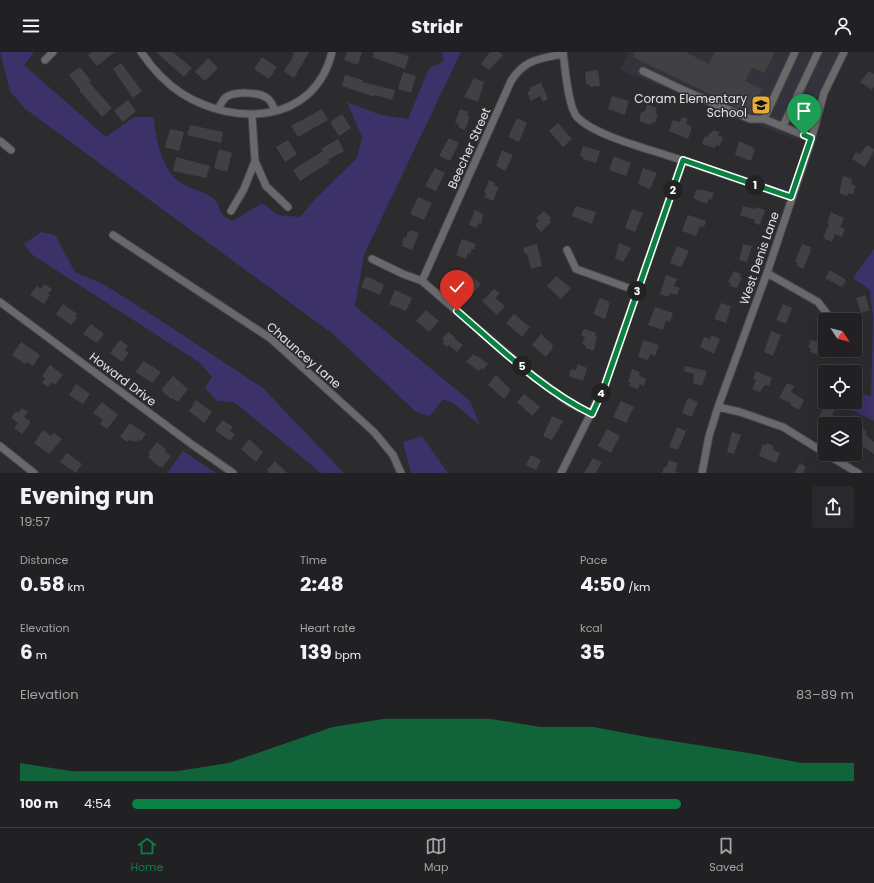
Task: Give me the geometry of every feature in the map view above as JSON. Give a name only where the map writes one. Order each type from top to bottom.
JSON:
[{"type":"street","points":[[45,60],[53,52]]},
{"type":"street","points":[[141,52],[152,69],[172,87],[194,101],[218,109],[252,115],[275,111],[293,104],[318,84],[326,71],[332,52]]},
{"type":"street","points":[[764,120],[795,52]]},
{"type":"street","points":[[783,126],[818,52]]},
{"type":"street","name":"West Denis Lane","points":[[702,473],[709,436],[718,407],[766,273],[811,138],[824,93],[844,52]]},
{"type":"street","points":[[563,53],[571,106],[576,116],[585,124],[599,131],[791,197]]},
{"type":"street","name":"Beecher Street","points":[[422,281],[511,81],[519,69],[535,60],[563,53]]},
{"type":"street","points":[[643,71],[750,119],[764,120],[811,138]]},
{"type":"street","points":[[218,109],[225,98],[232,94],[252,93],[266,97],[271,101],[275,111]]},
{"type":"street","points":[[252,115],[255,161],[266,186],[288,207]]},
{"type":"street","points":[[0,141],[11,150]]},
{"type":"street","points":[[561,473],[592,414],[605,385],[683,160]]},
{"type":"street","points":[[231,211],[244,189],[255,161]]},
{"type":"street","name":"Chauncey Lane","points":[[113,235],[270,338],[374,432],[393,456],[401,473]]},
{"type":"street","points":[[567,250],[576,269],[637,291]]},
{"type":"street","points":[[372,259],[403,274],[422,281],[527,371],[568,402],[592,414]]},
{"type":"street","points":[[766,273],[818,302],[827,313]]},
{"type":"street","name":"Howard Drive","points":[[0,302],[190,443],[233,473]]},
{"type":"street","points":[[718,407],[740,412],[783,427],[818,449]]},
{"type":"street","points":[[0,446],[34,473]]},
{"type":"street","points":[[838,461],[858,473]]},
{"type":"shaded area","points":[[0,52],[34,52],[24,65],[106,137],[134,117],[154,117],[160,152],[173,176],[178,181],[207,194],[214,199],[222,214],[233,221],[262,203],[278,215],[300,217],[315,199],[357,158],[362,137],[347,102],[381,115],[408,119],[429,68],[444,61],[441,52],[461,52],[364,255],[355,306],[470,401],[480,425],[453,403],[443,399],[430,416],[416,412],[333,334],[24,108],[10,91]]},
{"type":"shaded area","name":"Coram Elementary School","points":[[628,52],[839,52],[797,140],[620,70]]},
{"type":"shaded area","points":[[41,232],[55,235],[75,272],[103,284],[263,388],[344,473],[321,473],[234,402],[217,401],[205,388],[212,377],[200,363],[31,254],[24,244]]},
{"type":"shaded area","points":[[874,249],[874,421],[850,409],[862,409],[862,394],[871,396],[873,319],[870,290],[853,278]]},
{"type":"shaded area","points":[[422,436],[448,473],[411,473],[403,442]]},
{"type":"shaded area","points":[[183,451],[216,473],[167,473]]},
{"type":"building","points":[[91,52],[115,52],[97,66],[88,55]]},
{"type":"building","points":[[156,52],[173,52],[192,68],[184,77]]},
{"type":"building","points":[[294,52],[309,52],[294,78],[284,71],[293,57]]},
{"type":"building","points":[[347,52],[362,52],[358,65],[344,60]]},
{"type":"building","points":[[374,52],[395,52],[409,56],[405,69],[372,57]]},
{"type":"building","points":[[490,52],[499,52],[503,55],[489,70],[481,64]]},
{"type":"building","points":[[635,52],[685,52],[709,64],[715,52],[775,52],[764,73],[752,67],[745,81],[762,89],[751,114],[633,57]]},
{"type":"building","points":[[262,57],[277,67],[269,79],[254,69]]},
{"type":"building","points":[[208,58],[218,68],[205,81],[195,72]]},
{"type":"building","points":[[121,63],[142,91],[133,98],[113,69]]},
{"type":"building","points":[[80,67],[91,81],[89,82],[112,108],[102,117],[79,90],[80,89],[69,75]]},
{"type":"building","points":[[598,70],[600,86],[590,87],[590,85],[586,84],[585,72]]},
{"type":"building","points":[[869,71],[874,74],[874,87],[872,90],[860,82]]},
{"type":"building","points":[[403,72],[416,76],[411,93],[398,89]]},
{"type":"building","points":[[345,75],[363,80],[362,82],[395,90],[392,100],[375,95],[375,97],[342,86]]},
{"type":"building","points":[[474,78],[484,82],[478,102],[464,97]]},
{"type":"building","points":[[541,83],[548,99],[543,102],[540,96],[531,101],[527,92],[531,90],[529,88]]},
{"type":"building","points":[[612,96],[629,101],[625,115],[608,109]]},
{"type":"building","points":[[128,100],[136,111],[123,122],[114,111]]},
{"type":"building","points":[[647,104],[657,108],[655,113],[658,114],[655,123],[652,122],[651,125],[639,121],[641,113],[645,111]]},
{"type":"building","points":[[322,109],[328,120],[298,137],[291,126]]},
{"type":"building","points":[[460,109],[468,112],[467,116],[470,117],[465,130],[458,127],[459,124],[455,123]]},
{"type":"building","points":[[342,114],[351,128],[339,136],[330,122]]},
{"type":"building","points":[[682,117],[688,119],[686,124],[692,127],[688,139],[669,131],[673,120],[680,122]]},
{"type":"building","points":[[517,118],[527,123],[519,142],[508,137]]},
{"type":"building","points":[[558,123],[572,139],[563,147],[549,131]]},
{"type":"building","points":[[190,125],[223,132],[221,143],[187,135]]},
{"type":"building","points":[[170,129],[184,132],[179,151],[165,147]]},
{"type":"building","points":[[713,130],[719,132],[718,136],[723,137],[720,146],[716,145],[715,148],[702,144],[705,136],[708,137],[709,133],[712,133]]},
{"type":"building","points":[[449,138],[459,143],[450,161],[439,156]]},
{"type":"building","points":[[338,139],[344,151],[328,160],[330,162],[300,181],[293,170],[323,151],[321,149]]},
{"type":"building","points":[[288,140],[297,154],[285,162],[276,147]]},
{"type":"building","points":[[739,141],[754,148],[753,149],[755,150],[751,161],[735,155]]},
{"type":"building","points":[[867,145],[874,149],[874,151],[865,167],[852,159],[856,152],[860,154]]},
{"type":"building","points":[[583,146],[600,151],[596,163],[583,159],[584,157],[580,156]]},
{"type":"building","points":[[219,149],[232,153],[227,172],[214,168]]},
{"type":"building","points":[[502,150],[513,155],[505,171],[496,166]]},
{"type":"building","points":[[614,156],[631,163],[626,176],[609,170]]},
{"type":"building","points":[[176,157],[210,166],[206,178],[173,171]]},
{"type":"building","points":[[435,168],[445,173],[436,191],[425,186]]},
{"type":"building","points":[[643,168],[657,173],[650,189],[638,184]]},
{"type":"building","points":[[843,176],[852,179],[851,184],[856,186],[853,194],[848,193],[847,196],[839,193]]},
{"type":"building","points":[[489,180],[495,183],[494,186],[499,187],[493,201],[484,197],[486,193],[484,192]]},
{"type":"building","points":[[697,189],[700,191],[701,189],[714,193],[711,200],[709,199],[707,204],[693,198]]},
{"type":"building","points":[[418,197],[432,203],[424,220],[410,214]]},
{"type":"building","points":[[576,206],[596,212],[592,224],[572,216]]},
{"type":"building","points":[[743,206],[755,209],[756,207],[765,210],[760,225],[754,223],[755,220],[740,215]]},
{"type":"building","points":[[632,209],[643,213],[635,232],[625,228]]},
{"type":"building","points":[[475,210],[483,214],[481,224],[479,223],[477,228],[469,225]]},
{"type":"building","points":[[544,211],[551,218],[549,220],[551,222],[541,232],[535,225],[539,221],[536,218]]},
{"type":"building","points":[[831,212],[844,218],[840,227],[845,229],[842,237],[835,234],[832,242],[823,238],[829,224],[827,223]]},
{"type":"building","points":[[688,215],[706,221],[704,227],[700,226],[696,236],[682,231]]},
{"type":"building","points":[[411,230],[419,233],[412,250],[402,246],[404,237],[406,238],[408,231],[410,232]]},
{"type":"building","points":[[462,239],[476,244],[470,254],[468,253],[466,259],[456,255]]},
{"type":"building","points":[[619,243],[631,248],[623,262],[615,258]]},
{"type":"building","points":[[537,244],[542,266],[531,269],[527,254],[525,254],[523,248]]},
{"type":"building","points":[[743,244],[752,246],[747,262],[739,260]]},
{"type":"building","points":[[802,244],[811,247],[803,269],[797,266],[798,263],[795,262]]},
{"type":"building","points":[[677,246],[689,251],[681,267],[670,263]]},
{"type":"building","points":[[830,270],[845,279],[846,281],[842,287],[825,278]]},
{"type":"building","points":[[465,271],[481,284],[473,293],[457,280]]},
{"type":"building","points":[[734,271],[741,274],[740,277],[742,278],[737,288],[730,286],[731,283],[728,282]]},
{"type":"building","points":[[666,275],[677,279],[674,286],[680,288],[677,295],[670,293],[668,297],[660,294]]},
{"type":"building","points":[[366,276],[384,285],[380,295],[361,287]]},
{"type":"building","points":[[556,276],[571,288],[561,299],[547,286]]},
{"type":"building","points":[[44,284],[52,289],[44,304],[30,295],[37,286],[41,289]]},
{"type":"building","points":[[494,289],[500,293],[495,298],[505,306],[497,315],[482,301]]},
{"type":"building","points":[[395,290],[412,298],[406,311],[389,304]]},
{"type":"building","points":[[865,295],[870,310],[861,313],[856,298]]},
{"type":"building","points":[[600,298],[610,303],[605,319],[593,314]]},
{"type":"building","points":[[721,303],[731,306],[726,323],[714,319]]},
{"type":"building","points":[[63,304],[77,314],[75,317],[77,318],[71,325],[56,314]]},
{"type":"building","points":[[783,304],[792,308],[786,324],[776,320]]},
{"type":"building","points":[[655,307],[673,313],[670,322],[666,320],[663,330],[648,325]]},
{"type":"building","points":[[426,310],[439,321],[429,332],[416,321]]},
{"type":"building","points":[[514,314],[530,327],[522,337],[506,323]]},
{"type":"building","points":[[91,324],[104,334],[97,343],[83,334]]},
{"type":"building","points":[[585,329],[596,333],[595,336],[597,336],[594,351],[585,348],[586,346],[582,344],[585,337],[581,335]]},
{"type":"building","points":[[771,331],[781,335],[773,356],[764,352]]},
{"type":"building","points":[[448,332],[463,345],[457,352],[449,345],[447,347],[442,343],[444,341],[442,339]]},
{"type":"building","points":[[541,334],[553,345],[553,348],[546,357],[532,345]]},
{"type":"building","points":[[711,335],[720,339],[714,354],[700,347],[704,337],[710,339]]},
{"type":"building","points":[[120,340],[128,346],[125,350],[129,353],[122,362],[110,353]]},
{"type":"building","points":[[643,340],[659,345],[655,356],[650,354],[648,360],[638,357]]},
{"type":"building","points":[[811,340],[818,342],[818,355],[810,352],[811,348],[808,347]]},
{"type":"building","points":[[21,342],[40,355],[33,366],[27,362],[25,364],[12,355]]},
{"type":"building","points":[[473,354],[488,364],[483,370],[481,368],[479,371],[466,362]]},
{"type":"building","points":[[144,361],[161,372],[153,383],[135,372]]},
{"type":"building","points":[[578,364],[587,368],[583,381],[569,376],[571,369],[576,370]]},
{"type":"building","points":[[50,365],[63,375],[56,384],[51,383],[48,387],[42,383],[45,378],[42,376]]},
{"type":"building","points":[[685,366],[707,371],[702,386],[693,383],[694,374],[684,371]]},
{"type":"building","points":[[632,369],[640,372],[639,375],[646,379],[644,386],[640,384],[638,389],[629,386],[631,383],[628,382]]},
{"type":"building","points":[[756,371],[772,378],[769,386],[765,385],[760,392],[752,389],[756,380],[753,379]]},
{"type":"building","points":[[496,375],[511,390],[504,399],[488,385]]},
{"type":"building","points":[[173,376],[188,389],[178,402],[172,398],[171,399],[162,391]]},
{"type":"building","points":[[787,383],[794,386],[791,392],[804,400],[799,410],[790,405],[791,403],[779,398]]},
{"type":"building","points":[[76,384],[90,394],[83,404],[69,395]]},
{"type":"building","points":[[524,394],[540,407],[532,416],[517,402]]},
{"type":"building","points":[[688,398],[698,402],[692,417],[682,413]]},
{"type":"building","points":[[196,400],[212,412],[204,423],[189,411]]},
{"type":"building","points":[[621,401],[634,407],[626,423],[613,417]]},
{"type":"building","points":[[102,402],[118,415],[107,429],[100,424],[103,420],[93,413]]},
{"type":"building","points":[[22,408],[28,412],[24,417],[31,422],[22,434],[14,428],[18,423],[11,418],[16,411],[18,413]]},
{"type":"building","points":[[824,409],[835,410],[832,414],[835,417],[819,417]]},
{"type":"building","points":[[552,416],[563,421],[552,440],[543,436]]},
{"type":"building","points":[[223,420],[233,427],[230,431],[235,434],[230,441],[215,430]]},
{"type":"building","points":[[130,423],[146,434],[141,441],[139,439],[136,442],[129,440],[127,442],[120,437]]},
{"type":"building","points":[[677,427],[686,431],[678,450],[669,447]]},
{"type":"building","points":[[607,429],[620,436],[611,453],[598,446]]},
{"type":"building","points":[[862,429],[867,432],[865,434],[874,442],[874,454],[862,446]]},
{"type":"building","points":[[43,430],[51,436],[54,433],[62,439],[49,454],[34,443]]},
{"type":"building","points":[[732,432],[741,435],[734,454],[727,452]]},
{"type":"building","points":[[249,439],[263,452],[256,462],[241,449]]},
{"type":"building","points":[[157,442],[166,449],[165,451],[171,456],[163,467],[158,466],[148,457],[150,455],[148,453]]},
{"type":"building","points":[[767,443],[774,446],[772,449],[780,453],[776,463],[759,456],[763,444],[766,445]]},
{"type":"building","points":[[67,453],[82,464],[76,473],[60,462]]},
{"type":"building","points":[[531,455],[541,460],[536,470],[526,465]]},
{"type":"building","points":[[593,458],[602,462],[596,473],[584,473]]},
{"type":"building","points":[[669,460],[678,463],[675,471],[679,473],[662,473]]},
{"type":"building","points":[[275,461],[287,473],[270,473],[267,470]]},
{"type":"building","points":[[800,463],[806,467],[803,473],[794,473]]},
{"type":"place","name":"Coram Elementary School","points":[[761,105]]},
{"type":"route","points":[[457,311],[527,371],[568,402],[592,414],[605,385],[683,160],[791,197],[811,138],[804,135]]}]
